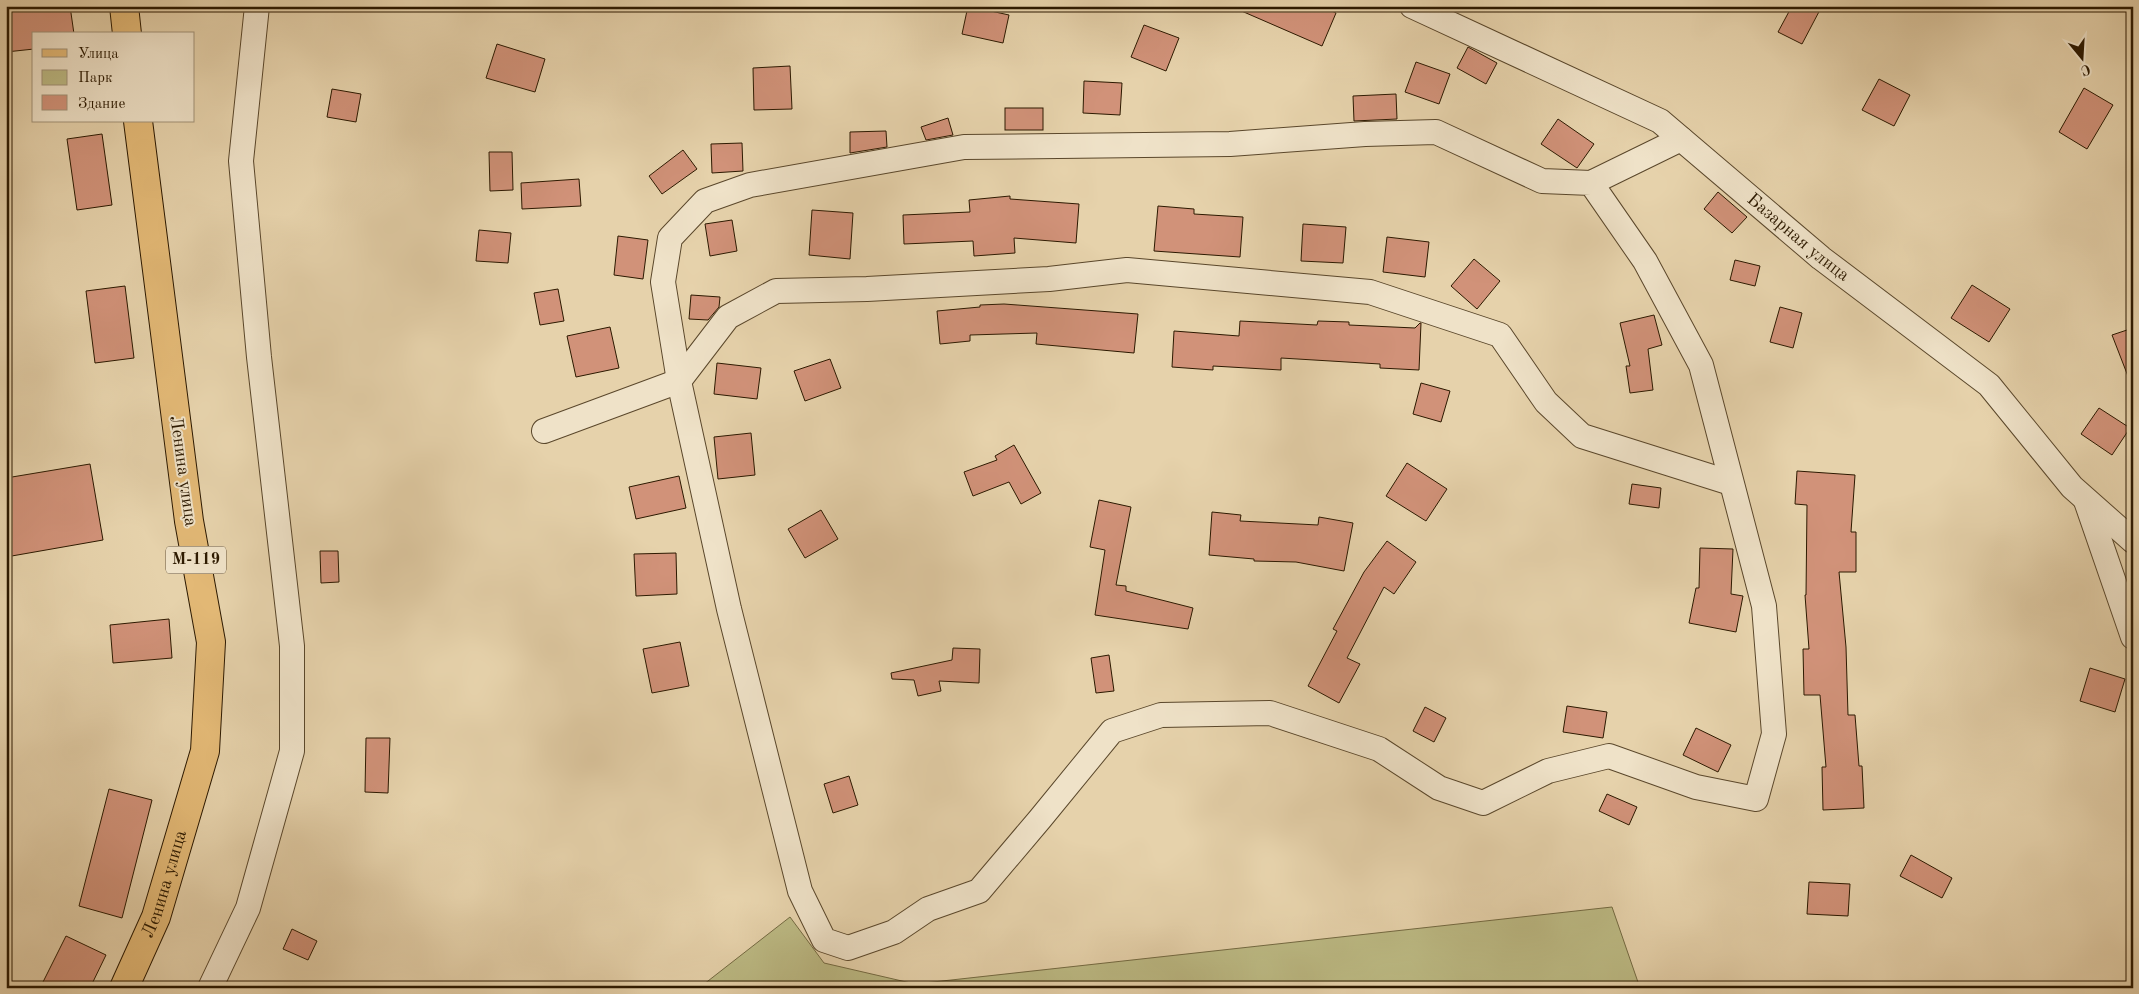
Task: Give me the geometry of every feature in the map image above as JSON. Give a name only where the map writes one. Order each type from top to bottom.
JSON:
[{"type":"main road","points":[[124,6],[127,32]]},
{"type":"main road","name":"Ленина улица","points":[[124,988],[156,917],[205,751],[211,642],[189,521],[138,122]]},
{"type":"street","points":[[210,988],[248,908],[292,751],[292,646],[259,357],[241,161],[256,6]]},
{"type":"street","name":"Базарная улица","points":[[1412,6],[1660,120],[1821,258],[1989,385],[2072,487],[2133,541]]},
{"type":"street","points":[[1591,183],[1646,261],[1701,365],[1764,606],[1774,734],[1756,798],[1696,787],[1609,756],[1548,770],[1483,804],[1439,788],[1379,749],[1270,713],[1161,715],[1112,731],[979,891],[928,909],[894,932],[848,948],[824,940],[800,891],[729,609],[679,381],[663,282],[670,238],[705,201],[750,185],[964,147],[1230,144],[1366,134],[1436,132],[1542,181],[1591,183],[1681,138]]},
{"type":"street","points":[[544,431],[679,381],[728,317],[776,290],[867,289],[1049,279],[1127,270],[1370,292],[1500,335],[1546,402],[1582,436],[1731,484]]},
{"type":"street","points":[[2085,499],[2133,637]]},
{"type":"green space","points":[[1612,907],[1640,988],[699,988],[790,917],[824,963],[915,984]]},
{"type":"building","points":[[32,6],[70,6],[74,32],[32,32],[32,49],[6,52],[6,9]]},
{"type":"building","points":[[968,6],[1009,15],[1003,43],[962,34]]},
{"type":"building","points":[[1230,6],[1322,6],[1336,13],[1322,46]]},
{"type":"building","points":[[1792,6],[1822,6],[1802,44],[1778,32]]},
{"type":"building","points":[[1144,25],[1179,38],[1166,71],[1131,57]]},
{"type":"building","points":[[497,44],[545,59],[535,92],[486,78]]},
{"type":"building","points":[[1468,47],[1497,63],[1486,84],[1457,68]]},
{"type":"building","points":[[1416,62],[1450,74],[1439,104],[1405,92]]},
{"type":"building","points":[[790,66],[792,109],[754,110],[753,68]]},
{"type":"building","points":[[1879,79],[1910,95],[1894,126],[1862,110]]},
{"type":"building","points":[[1084,81],[1122,83],[1120,115],[1083,113]]},
{"type":"building","points":[[2084,88],[2113,105],[2087,149],[2059,132]]},
{"type":"building","points":[[332,89],[361,94],[356,122],[327,117]]},
{"type":"building","points":[[1396,94],[1397,119],[1354,121],[1353,96]]},
{"type":"building","points":[[1005,108],[1043,108],[1043,130],[1005,130]]},
{"type":"building","points":[[948,118],[953,135],[926,140],[921,127]]},
{"type":"building","points":[[1558,119],[1594,144],[1577,168],[1541,144]]},
{"type":"building","points":[[886,131],[887,147],[850,153],[850,132]]},
{"type":"building","points":[[102,134],[112,205],[77,210],[67,139]]},
{"type":"building","points":[[742,143],[743,171],[712,173],[711,144]]},
{"type":"building","points":[[683,150],[697,169],[662,194],[649,176]]},
{"type":"building","points":[[489,152],[512,152],[513,190],[490,191]]},
{"type":"building","points":[[579,179],[581,206],[522,209],[521,183]]},
{"type":"building","points":[[1718,192],[1747,217],[1732,233],[1704,209]]},
{"type":"building","points":[[1010,196],[1010,199],[1079,204],[1076,243],[1014,238],[1015,253],[974,256],[973,241],[904,244],[903,215],[970,212],[969,200]]},
{"type":"building","points":[[1158,206],[1194,209],[1194,214],[1243,217],[1240,257],[1154,251]]},
{"type":"building","points":[[812,210],[853,213],[850,259],[809,255]]},
{"type":"building","points":[[732,220],[737,251],[710,256],[705,224]]},
{"type":"building","points":[[1303,224],[1346,227],[1343,263],[1301,261]]},
{"type":"building","points":[[479,230],[511,233],[508,263],[476,261]]},
{"type":"building","points":[[618,236],[648,240],[643,279],[614,275]]},
{"type":"building","points":[[1387,237],[1429,242],[1425,277],[1383,272]]},
{"type":"building","points":[[1474,259],[1500,281],[1477,309],[1451,286]]},
{"type":"building","points":[[1735,260],[1760,266],[1755,286],[1730,280]]},
{"type":"building","points":[[1972,285],[2010,309],[1989,342],[1951,318]]},
{"type":"building","points":[[125,286],[134,358],[95,363],[86,291]]},
{"type":"building","points":[[558,289],[564,321],[540,325],[534,293]]},
{"type":"building","points":[[691,295],[720,297],[719,307],[708,320],[689,319]]},
{"type":"building","points":[[1004,304],[1138,314],[1134,353],[1036,344],[1037,333],[970,335],[970,341],[940,344],[937,311]]},
{"type":"building","points":[[1780,307],[1802,313],[1793,348],[1770,342]]},
{"type":"building","points":[[1654,315],[1662,345],[1648,349],[1653,390],[1630,393],[1626,366],[1630,366],[1620,323]]},
{"type":"building","points":[[1240,321],[1317,325],[1318,321],[1349,322],[1349,325],[1415,328],[1421,323],[1419,370],[1380,368],[1380,364],[1281,358],[1281,370],[1213,366],[1213,370],[1172,367],[1174,331],[1239,336]]},
{"type":"building","points":[[610,327],[619,368],[576,377],[567,336]]},
{"type":"building","points":[[2133,328],[2133,384],[2131,384],[2112,335]]},
{"type":"building","points":[[830,359],[841,388],[805,401],[794,371]]},
{"type":"building","points":[[717,363],[761,368],[757,399],[714,394]]},
{"type":"building","points":[[1421,383],[1450,391],[1441,422],[1413,414]]},
{"type":"building","points":[[2099,408],[2130,428],[2112,455],[2081,434]]},
{"type":"building","points":[[751,433],[755,475],[718,479],[714,437]]},
{"type":"building","points":[[1014,445],[1041,493],[1021,504],[1009,482],[973,496],[964,472],[997,460],[995,456]]},
{"type":"building","points":[[1407,463],[1447,489],[1426,521],[1386,496]]},
{"type":"building","points":[[90,464],[103,540],[6,557],[6,478]]},
{"type":"building","points":[[1797,471],[1855,475],[1851,532],[1856,532],[1856,572],[1839,572],[1846,647],[1848,715],[1855,715],[1859,766],[1862,766],[1864,808],[1823,810],[1822,767],[1826,767],[1820,695],[1804,695],[1803,649],[1809,649],[1805,595],[1807,505],[1795,504]]},
{"type":"building","points":[[679,476],[686,508],[636,519],[629,487]]},
{"type":"building","points":[[1632,484],[1661,488],[1659,508],[1629,504]]},
{"type":"building","points":[[1099,500],[1131,507],[1116,585],[1126,586],[1126,591],[1193,608],[1188,629],[1095,615],[1105,550],[1090,547]]},
{"type":"building","points":[[821,510],[838,539],[805,558],[788,529]]},
{"type":"building","points":[[1212,512],[1241,515],[1240,521],[1318,525],[1319,517],[1353,523],[1344,571],[1296,562],[1254,561],[1254,559],[1209,555]]},
{"type":"building","points":[[1387,541],[1416,562],[1394,594],[1384,587],[1347,658],[1360,664],[1339,703],[1308,686],[1337,631],[1333,629],[1364,572]]},
{"type":"building","points":[[1700,548],[1733,549],[1731,594],[1743,596],[1736,632],[1689,623],[1696,588],[1699,588]]},
{"type":"building","points":[[320,551],[338,551],[339,582],[321,583]]},
{"type":"building","points":[[676,553],[677,594],[636,596],[634,554]]},
{"type":"building","points":[[169,619],[172,658],[113,663],[110,625]]},
{"type":"building","points":[[680,642],[689,686],[652,693],[643,649]]},
{"type":"building","points":[[953,648],[980,649],[979,683],[939,681],[941,691],[918,696],[914,680],[892,679],[891,673],[952,660]]},
{"type":"building","points":[[1109,655],[1114,691],[1096,693],[1091,658]]},
{"type":"building","points":[[2090,668],[2125,679],[2115,712],[2080,701]]},
{"type":"building","points":[[1567,706],[1607,712],[1603,738],[1563,732]]},
{"type":"building","points":[[1425,707],[1446,718],[1434,742],[1413,731]]},
{"type":"building","points":[[1696,728],[1731,745],[1718,772],[1683,755]]},
{"type":"building","points":[[366,738],[390,738],[388,793],[365,792]]},
{"type":"building","points":[[849,776],[858,805],[833,813],[824,784]]},
{"type":"building","points":[[109,789],[152,800],[122,918],[79,906]]},
{"type":"building","points":[[1607,794],[1637,807],[1629,825],[1599,811]]},
{"type":"building","points":[[1911,855],[1952,878],[1942,898],[1900,876]]},
{"type":"building","points":[[1809,882],[1850,884],[1848,916],[1807,914]]},
{"type":"building","points":[[292,929],[317,941],[308,960],[283,949]]},
{"type":"building","points":[[66,936],[106,955],[90,988],[40,988]]}]
